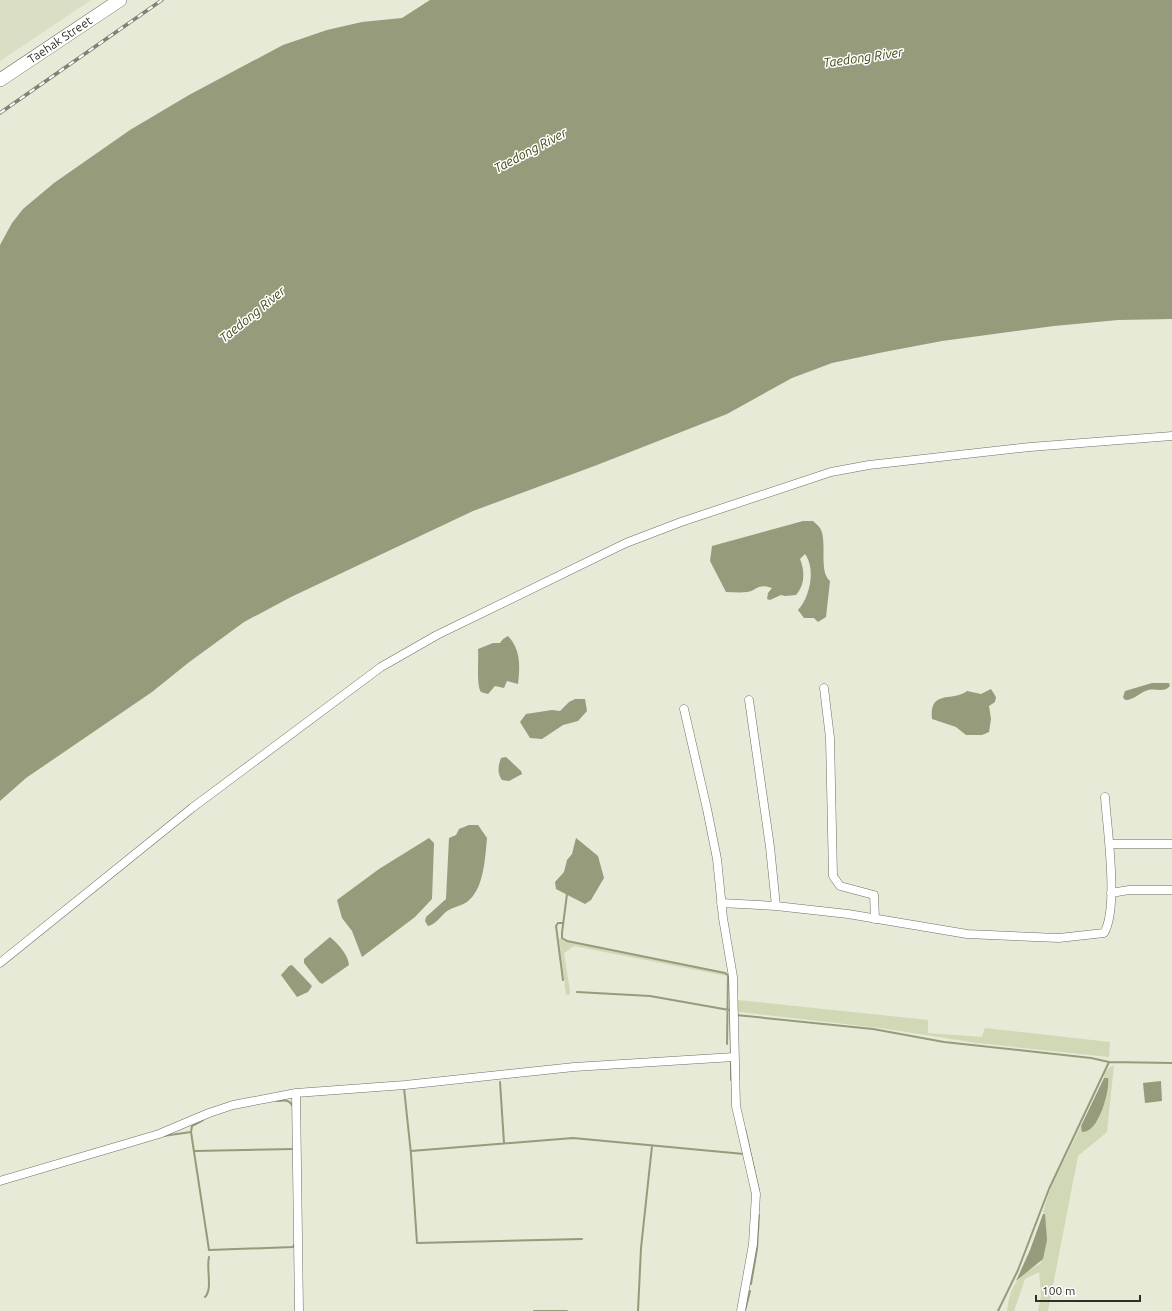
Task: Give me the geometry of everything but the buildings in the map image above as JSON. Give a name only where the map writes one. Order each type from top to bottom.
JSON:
[{"type":"main road","name":"Taehak Street","points":[[0,80],[120,0]]},
{"type":"street","points":[[0,963],[192,808],[381,667],[437,635],[626,543],[681,522],[831,472],[869,465],[1030,447],[1172,436]]},
{"type":"street","points":[[824,688],[830,738],[833,876],[840,886],[874,895],[875,918]]},
{"type":"street","points":[[750,700],[770,847],[776,906]]},
{"type":"street","points":[[684,709],[717,859],[721,903],[733,977],[736,1106],[756,1194],[753,1244],[741,1311]]},
{"type":"street","points":[[721,903],[776,906],[875,918],[967,934],[1059,938],[1104,933],[1108,927],[1111,893],[1110,844],[1105,796]]},
{"type":"street","points":[[1110,844],[1172,844]]},
{"type":"street","points":[[1111,893],[1129,890],[1172,890]]},
{"type":"street","points":[[0,1181],[159,1134],[232,1105],[296,1093],[405,1085],[574,1067],[734,1057]]},
{"type":"street","points":[[296,1093],[299,1311]]},
{"type":"shaded area","points":[[0,0],[91,0],[0,61]]},
{"type":"shaded area","points":[[561,938],[566,941],[725,973],[727,976],[574,946],[564,953],[570,991],[570,994],[566,995],[559,939]]},
{"type":"shaded area","points":[[738,1000],[928,1020],[928,1033],[982,1037],[985,1028],[1110,1042],[1109,1057],[977,1043],[880,1028],[739,1012],[737,1010]]},
{"type":"shaded area","points":[[1114,1065],[1107,1132],[1078,1156],[1048,1311],[1038,1311],[1041,1295],[1039,1272],[1025,1279],[1014,1311],[1007,1311],[1010,1294],[1016,1282],[1041,1263],[1045,1220],[1045,1215],[1043,1212],[1050,1190],[1081,1126],[1082,1132],[1099,1119],[1106,1100],[1107,1078],[1104,1078],[1104,1076],[1107,1070]]},
{"type":"water","name":"Taedong River","points":[[430,0],[1172,0],[1172,319],[1118,320],[1054,326],[942,341],[832,363],[792,378],[727,414],[597,465],[473,511],[291,597],[244,622],[188,663],[152,692],[26,778],[0,801],[0,245],[12,223],[23,209],[54,183],[130,130],[189,95],[283,45],[327,30],[362,22],[402,18]]},
{"type":"water","points":[[803,521],[813,521],[820,528],[822,534],[824,570],[830,581],[826,617],[818,622],[814,618],[804,618],[798,610],[806,598],[811,575],[808,560],[805,554],[800,559],[803,568],[803,582],[796,595],[781,595],[770,600],[767,599],[768,593],[772,588],[763,586],[747,592],[726,592],[710,561],[712,546]]},
{"type":"water","points":[[508,636],[515,647],[519,658],[518,684],[507,681],[504,688],[495,686],[488,694],[481,692],[478,678],[478,649],[493,643],[500,643]]},
{"type":"water","points":[[1152,683],[1169,683],[1170,686],[1163,690],[1148,690],[1128,700],[1125,700],[1123,697],[1125,691]]},
{"type":"water","points":[[991,689],[996,697],[995,702],[989,706],[991,719],[989,732],[982,735],[966,735],[956,727],[932,719],[932,710],[934,704],[938,700],[955,696],[967,691],[981,694]]},
{"type":"water","points":[[575,699],[585,699],[587,711],[578,721],[563,725],[542,739],[530,738],[520,722],[526,714],[552,710],[560,711],[569,702]]},
{"type":"water","points":[[506,757],[521,771],[522,774],[509,781],[502,780],[499,772],[501,758]]},
{"type":"water","points":[[469,825],[478,825],[487,838],[483,873],[480,882],[473,896],[467,902],[447,911],[436,922],[428,926],[425,921],[426,917],[446,899],[449,838],[456,835],[459,829]]},
{"type":"water","points":[[429,838],[434,843],[432,899],[415,917],[362,957],[352,931],[342,918],[337,900],[379,869]]},
{"type":"water","points":[[576,838],[598,856],[604,878],[591,900],[585,904],[556,889],[555,882],[564,872],[567,860],[572,854]]},
{"type":"water","points":[[330,937],[345,953],[349,965],[322,984],[304,963],[304,959]]},
{"type":"water","points":[[292,965],[312,986],[308,992],[297,997],[281,975],[289,966]]},
{"type":"water","points":[[1104,1078],[1108,1078],[1108,1084],[1102,1110],[1094,1126],[1082,1132],[1081,1126]]},
{"type":"water","points":[[1161,1081],[1162,1101],[1145,1103],[1143,1083]]},
{"type":"water","points":[[1043,1214],[1045,1214],[1047,1240],[1043,1259],[1016,1281],[1030,1250]]},
{"type":"waterway","points":[[567,894],[562,933],[562,938],[567,941],[725,973],[729,976]]},
{"type":"waterway","points":[[562,923],[558,923],[556,926],[563,980]]},
{"type":"waterway","points":[[727,1044],[728,975]]},
{"type":"waterway","points":[[577,992],[650,996],[729,1010]]},
{"type":"waterway","points":[[730,998],[731,1056]]},
{"type":"waterway","points":[[736,1015],[873,1029],[944,1042],[1091,1058],[1109,1062]]},
{"type":"waterway","points":[[731,1060],[731,1080]]},
{"type":"waterway","points":[[998,1311],[1018,1270],[1049,1189],[1109,1062],[1172,1063]]},
{"type":"waterway","points":[[500,1082],[504,1143]]},
{"type":"waterway","points":[[404,1088],[411,1154],[417,1243],[582,1239]]},
{"type":"waterway","points":[[277,1101],[288,1101],[293,1107]]},
{"type":"waterway","points":[[163,1136],[191,1132],[192,1126],[203,1120]]},
{"type":"waterway","points":[[745,1129],[759,1191]]},
{"type":"waterway","points":[[191,1132],[209,1250],[293,1247],[294,1245]]},
{"type":"waterway","points":[[411,1151],[573,1138],[744,1154]]},
{"type":"waterway","points":[[638,1311],[641,1248],[652,1146]]},
{"type":"waterway","points":[[195,1151],[294,1149]]},
{"type":"waterway","points":[[751,1284],[757,1249],[759,1215]]},
{"type":"waterway","points":[[205,1297],[209,1289],[209,1257]]},
{"type":"waterway","points":[[745,1311],[750,1291]]},
{"type":"waterway","points":[[534,1311],[567,1311]]},
{"type":"railway","points":[[0,113],[162,0]]}]
